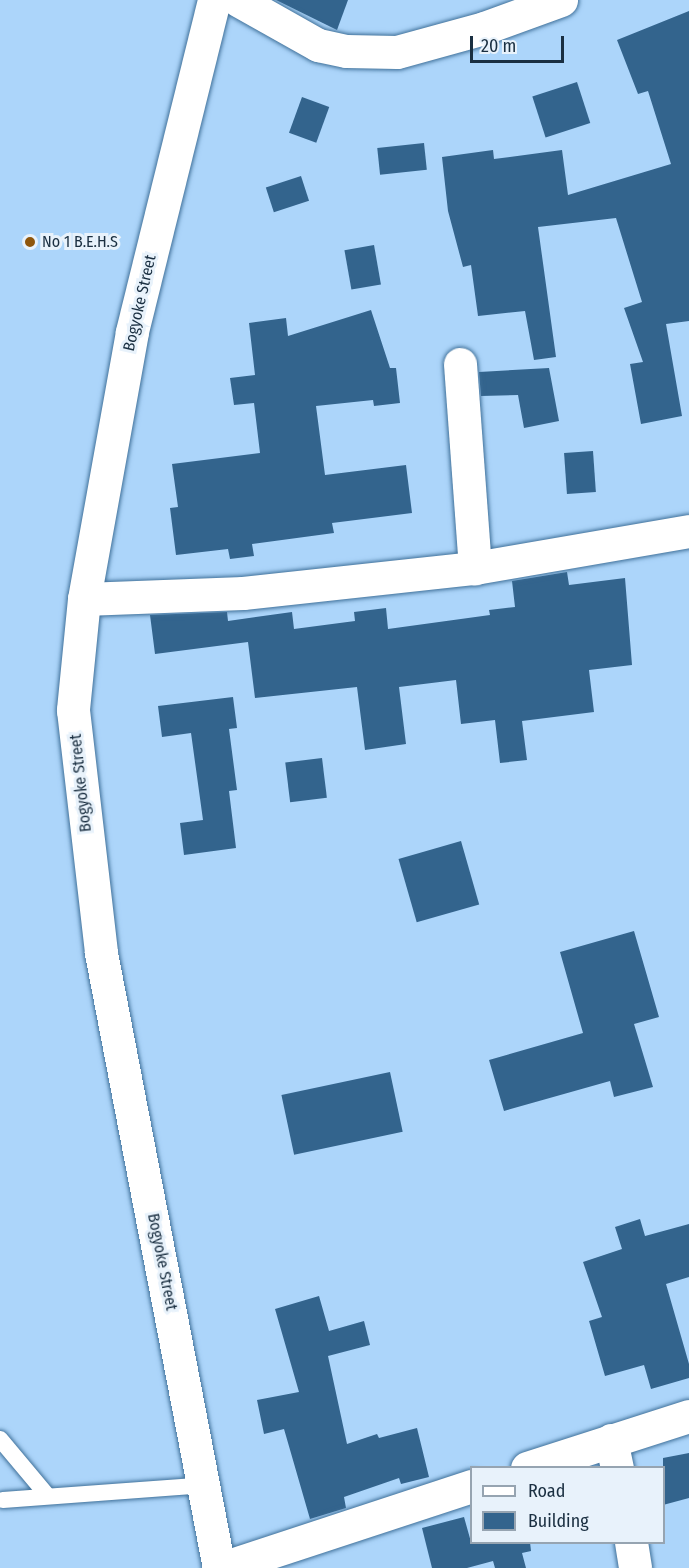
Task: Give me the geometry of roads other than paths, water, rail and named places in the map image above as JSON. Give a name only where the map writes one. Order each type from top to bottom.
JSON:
[{"type":"street","name":"Bogyoke Street","points":[[214,0],[132,332],[84,599],[73,710],[101,953],[221,1568]]},
{"type":"street","points":[[238,0],[318,45],[346,51],[397,52],[484,28],[561,0]]},
{"type":"street","points":[[460,364],[475,568]]},
{"type":"street","points":[[84,599],[243,593],[475,568],[689,531]]},
{"type":"street","points":[[534,1466],[614,1454],[689,1416]]},
{"type":"street","points":[[221,1568],[470,1486]]},
{"type":"street","points":[[631,1544],[635,1568]]},
{"type":"lane","points":[[0,1439],[46,1494]]},
{"type":"lane","points":[[3,1500],[46,1494],[206,1485]]},
{"type":"place","name":"No 1 B.E.H.S","points":[[30,242]]}]
